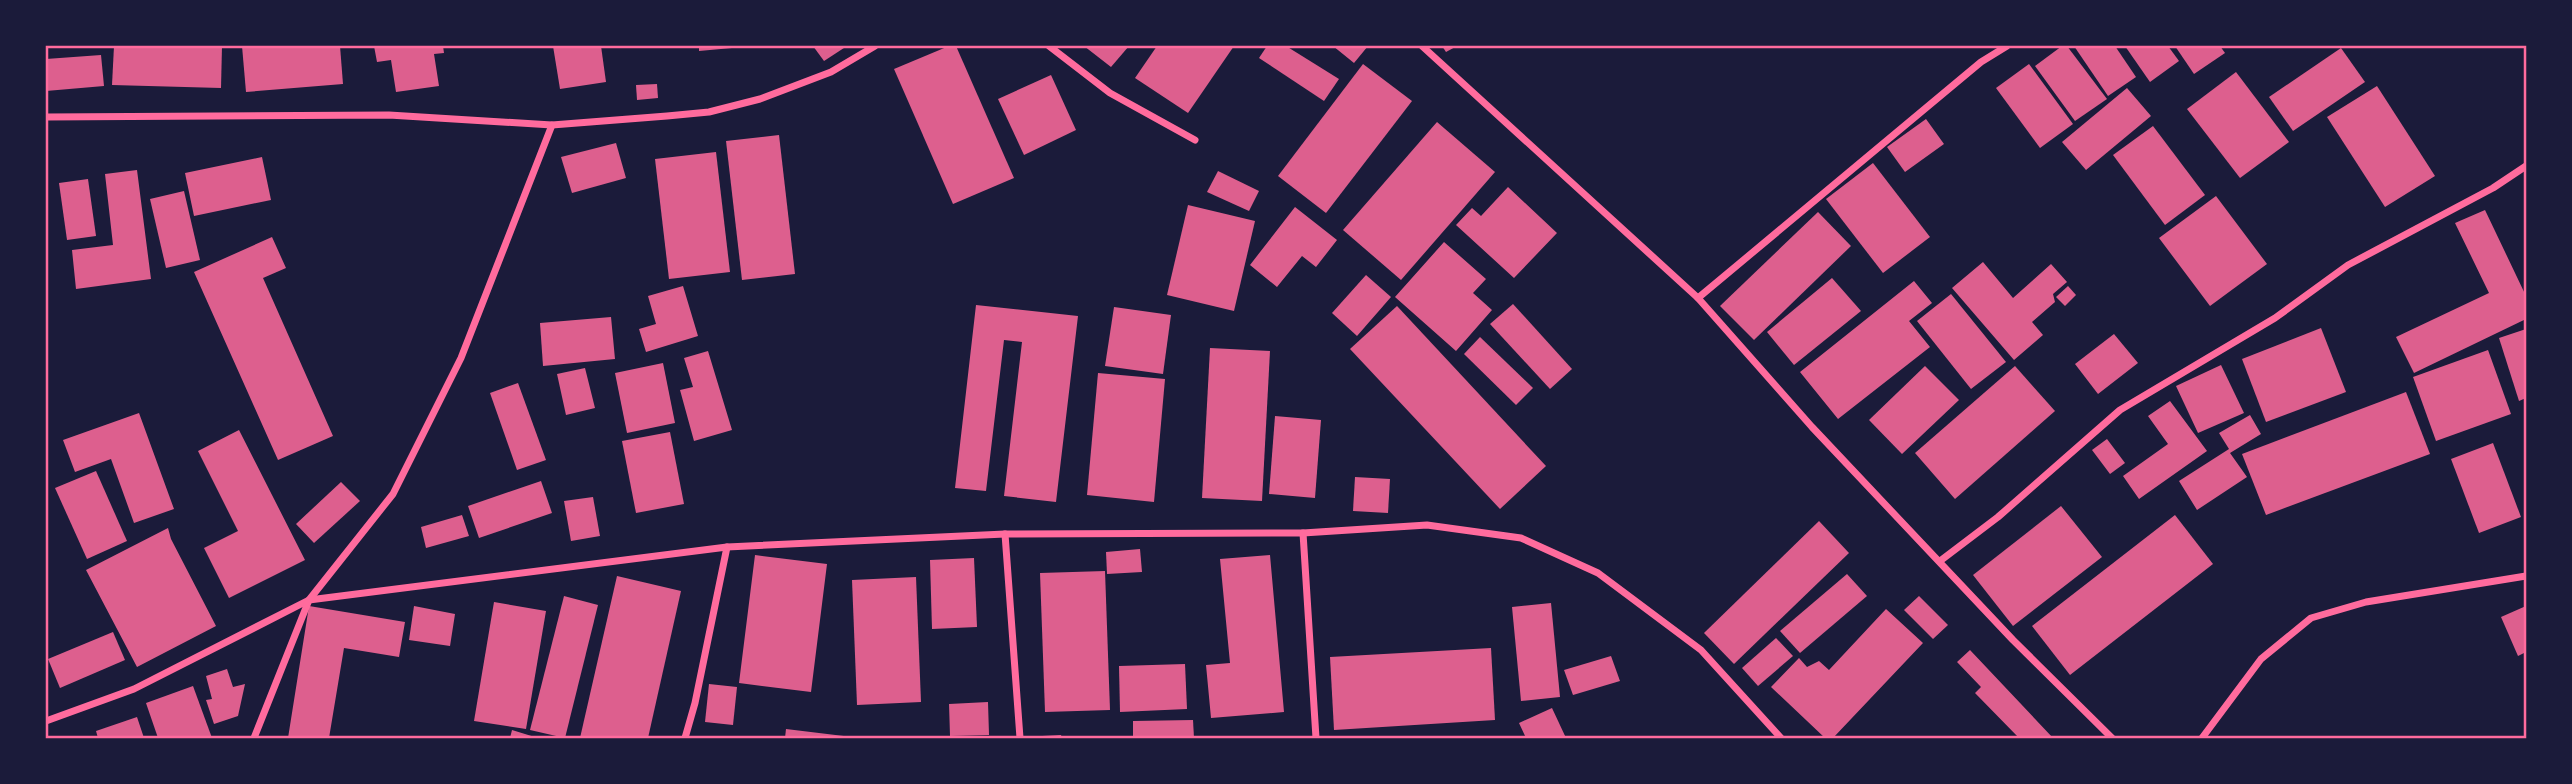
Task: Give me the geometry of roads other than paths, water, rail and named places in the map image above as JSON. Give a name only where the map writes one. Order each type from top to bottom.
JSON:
[{"type":"street","points":[[46,117],[388,114],[552,125],[709,112],[747,103],[831,72],[875,46]]},
{"type":"street","points":[[1049,46],[1110,93],[1195,140]]},
{"type":"street","points":[[1422,46],[1698,298],[1812,427],[2013,640],[2112,738]]},
{"type":"street","points":[[1698,298],[1981,62],[2007,46]]},
{"type":"street","points":[[254,738],[309,600],[393,494],[461,358],[552,125]]},
{"type":"street","points":[[1940,561],[1998,517],[2120,410],[2275,318],[2348,265],[2493,188],[2526,166]]},
{"type":"street","points":[[46,721],[134,690],[309,600],[727,547],[1005,534],[1303,533],[1427,525],[1521,538],[1598,572],[1701,650],[1781,738]]},
{"type":"street","points":[[1303,533],[1316,738]]},
{"type":"street","points":[[1005,534],[1020,738]]},
{"type":"street","points":[[685,738],[695,703],[727,547]]},
{"type":"street","points":[[2202,738],[2261,659],[2311,618],[2366,602],[2526,576]]}]
